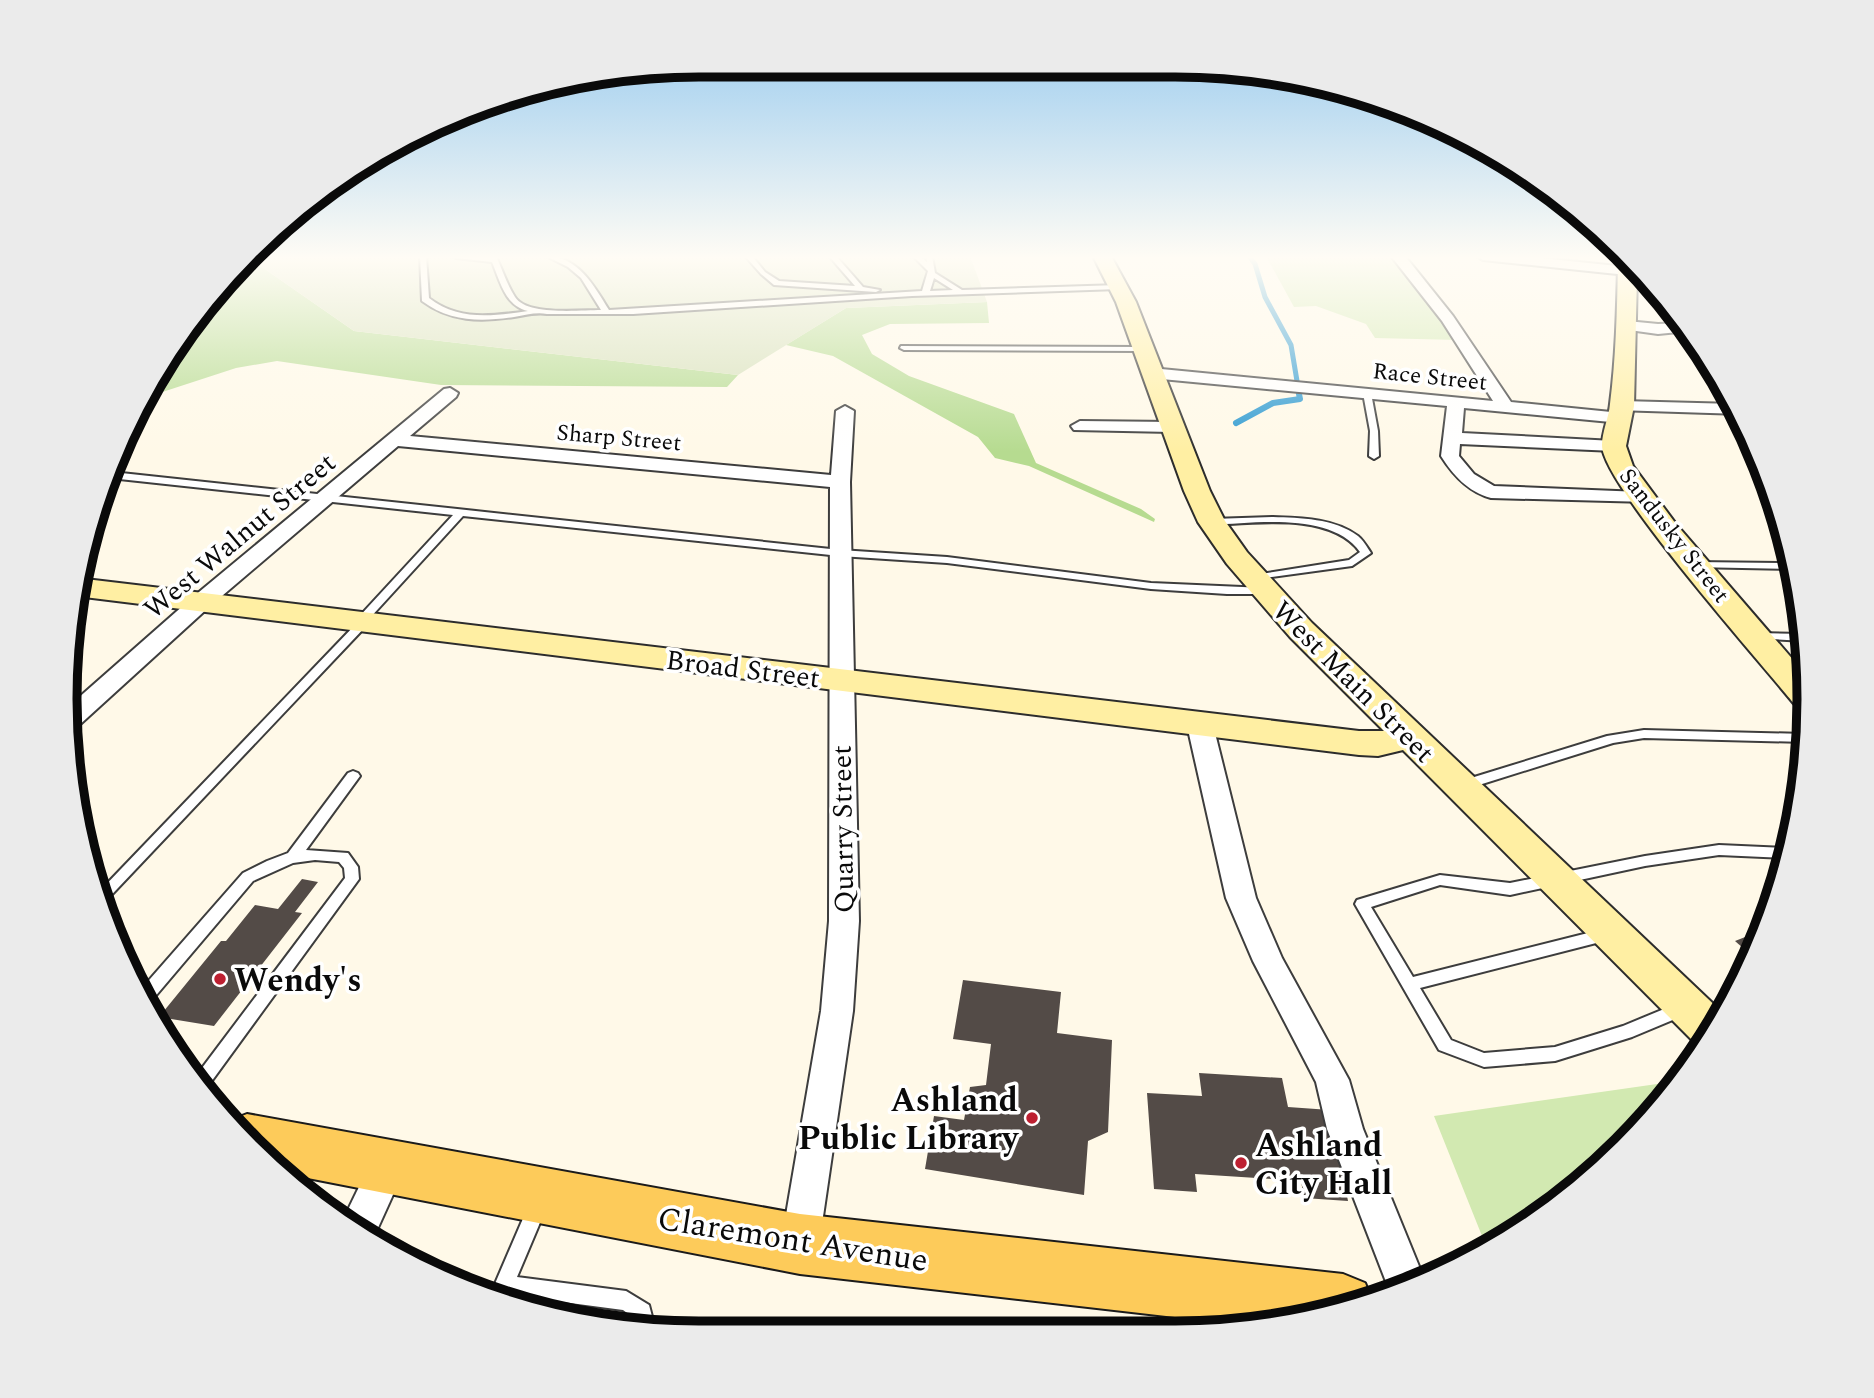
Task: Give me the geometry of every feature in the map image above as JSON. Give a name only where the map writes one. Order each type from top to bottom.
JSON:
[{"type":"main road","name":"Claremont Avenue","points":[[263,1143],[800,1244],[1324,1303]]},
{"type":"street","name":"West Main Street","points":[[1132,321],[1212,522],[1259,584],[1409,737],[1705,1024]]},
{"type":"street","points":[[1449,321],[1505,407]]},
{"type":"street","name":"Sandusky Street","points":[[1628,321],[1622,412],[1614,446],[1620,467],[1641,498],[1695,565],[1797,685]]},
{"type":"street","points":[[1628,326],[1674,328]]},
{"type":"street","name":"Race Street","points":[[1147,361],[1367,393],[1505,407],[1622,412],[1725,409]]},
{"type":"street","name":"West Walnut Street","points":[[77,713],[201,602],[450,393]]},
{"type":"street","points":[[1456,402],[1450,456],[1469,481],[1491,492],[1641,498]]},
{"type":"street","name":"Quarry Street","points":[[800,1244],[837,1011],[844,921],[840,482],[845,411]]},
{"type":"street","points":[[1080,426],[1172,426]]},
{"type":"street","points":[[1451,438],[1614,446]]},
{"type":"street","name":"Sharp Street","points":[[395,440],[840,482]]},
{"type":"street","name":"Broad Street","points":[[87,588],[1359,743],[1378,744],[1409,737]]},
{"type":"street","points":[[1200,724],[1241,898],[1268,961],[1332,1080],[1345,1129],[1404,1277]]},
{"type":"street","points":[[362,1221],[388,1166]]},
{"type":"lane","points":[[904,348],[1147,361]]},
{"type":"lane","points":[[1367,393],[1374,431],[1374,456]]},
{"type":"lane","points":[[119,476],[840,553],[958,562],[1220,592],[1352,563],[1366,553],[1358,542],[1346,533],[1324,524],[1212,522]]},
{"type":"lane","points":[[108,892],[362,622],[461,512]]},
{"type":"lane","points":[[1695,565],[1782,566]]},
{"type":"lane","points":[[1756,636],[1794,638]]},
{"type":"lane","points":[[1460,786],[1612,739],[1644,734],[1796,738]]},
{"type":"lane","points":[[293,856],[353,776]]},
{"type":"lane","points":[[1687,1006],[1626,1032],[1555,1054],[1484,1060],[1445,1045],[1362,904],[1440,880],[1510,889],[1645,861],[1719,850],[1778,853]]},
{"type":"lane","points":[[150,991],[248,877],[293,856],[312,853],[343,857],[351,867],[352,879],[205,1077]]},
{"type":"lane","points":[[1409,984],[1611,933]]},
{"type":"lane","points":[[503,1289],[542,1196]]},
{"type":"lane","points":[[511,1292],[626,1301],[642,1312],[644,1319]]},
{"type":"green space","points":[[205,321],[340,321],[354,331],[738,375],[727,387],[441,385],[277,361],[236,368],[157,394]]},
{"type":"green space","points":[[340,321],[825,321],[738,375],[354,331]]},
{"type":"green space","points":[[825,321],[989,321],[890,324],[862,335],[872,354],[909,376],[1014,414],[1036,463],[1141,509],[1155,519],[1154,522],[1029,466],[995,458],[978,437],[833,356],[786,345]]},
{"type":"green space","points":[[1358,321],[1444,321],[1459,340],[1375,338],[1366,324]]},
{"type":"green space","points":[[1664,1083],[1615,1139],[1585,1167],[1521,1216],[1483,1239],[1434,1116]]},
{"type":"building","name":"Wendy's","points":[[302,879],[318,882],[295,912],[302,913],[214,1026],[165,1018],[162,1013],[221,941],[226,941],[255,905],[278,909]]},
{"type":"building","points":[[1751,935],[1744,949],[1735,941]]},
{"type":"building","points":[[963,980],[1061,992],[1057,1033],[1112,1040],[1108,1132],[1088,1141],[1084,1195],[925,1169],[934,1116],[964,1120],[970,1087],[986,1085],[991,1044],[953,1039]]},
{"type":"building","points":[[1199,1073],[1282,1078],[1288,1107],[1330,1110],[1348,1201],[1304,1198],[1301,1181],[1195,1174],[1197,1192],[1154,1189],[1147,1093],[1202,1096]]},
{"type":"waterway","points":[[1278,321],[1291,345],[1297,381]]},
{"type":"waterway","points":[[1236,423],[1273,403],[1300,399],[1299,394]]},
{"type":"place","name":"Wendy's","points":[[220,979]]},
{"type":"place","name":"Ashland Public Library","points":[[1032,1118]]},
{"type":"place","name":"Ashland City Hall","points":[[1241,1163]]}]
